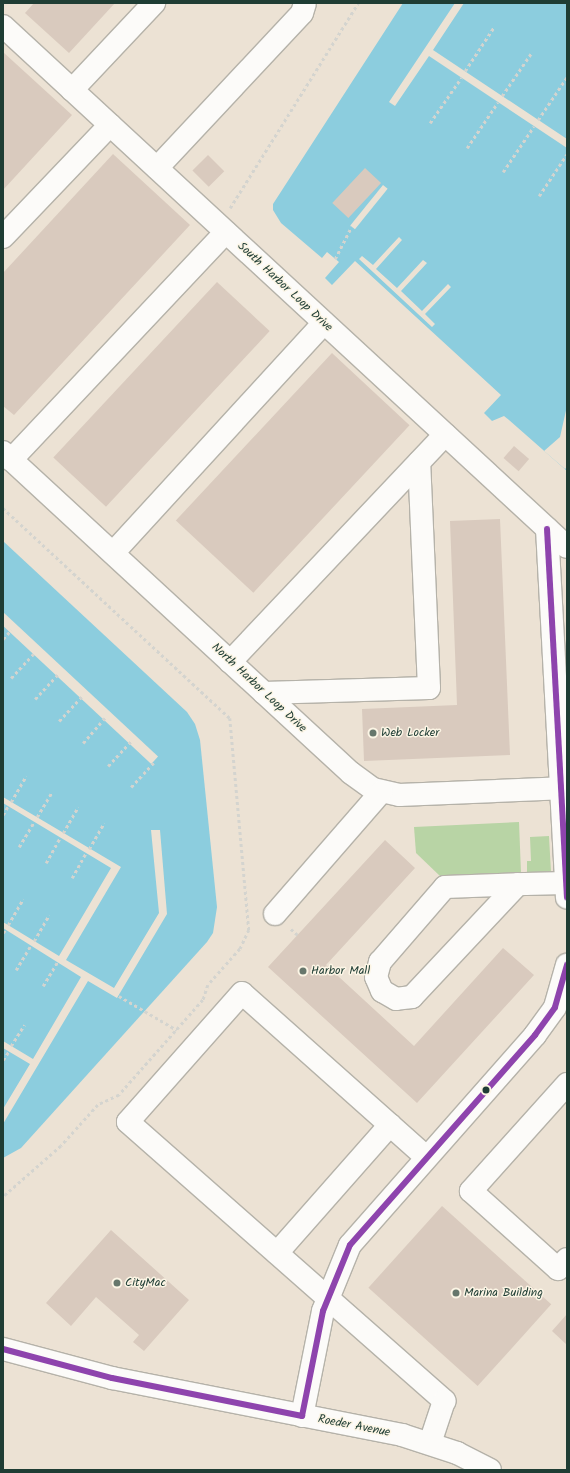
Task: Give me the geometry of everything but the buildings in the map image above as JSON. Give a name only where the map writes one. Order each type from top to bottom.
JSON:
[{"type":"street","points":[[72,90],[154,3]]},
{"type":"street","points":[[157,168],[302,13],[305,3]]},
{"type":"street","name":"South Harbor Loop Drive","points":[[3,26],[567,547]]},
{"type":"street","points":[[3,237],[110,125]]},
{"type":"street","points":[[7,456],[221,228]]},
{"type":"street","points":[[113,553],[324,323]]},
{"type":"street","points":[[230,662],[445,435]]},
{"type":"street","name":"North Harbor Loop Drive","points":[[7,456],[351,773],[381,792],[399,795],[564,788]]},
{"type":"street","points":[[264,693],[429,688],[419,462]]},
{"type":"street","points":[[518,884],[412,997],[396,999],[382,991],[376,977],[380,962],[445,887],[518,884],[567,890],[564,788],[547,529]]},
{"type":"street","points":[[275,914],[381,792]]},
{"type":"street","points":[[302,1416],[328,1298],[350,1245],[360,1230],[535,1035],[561,1013],[567,965]]},
{"type":"street","points":[[426,1157],[242,993],[128,1122],[444,1401],[430,1443]]},
{"type":"street","points":[[567,1084],[471,1191],[558,1269],[567,1259]]},
{"type":"street","points":[[277,1253],[390,1125]]},
{"type":"street","name":"Roeder Avenue","points":[[3,1349],[112,1378],[430,1443],[490,1470]]},
{"type":"path","points":[[221,228],[233,205],[358,3]]},
{"type":"path","points":[[465,71],[494,27]]},
{"type":"path","points":[[502,96],[532,52]]},
{"type":"path","points":[[538,120],[567,77]]},
{"type":"path","points":[[430,123],[461,78]]},
{"type":"path","points":[[467,148],[498,102]]},
{"type":"path","points":[[503,172],[534,126]]},
{"type":"path","points":[[539,196],[567,154]]},
{"type":"path","points":[[335,259],[351,227]]},
{"type":"path","points":[[3,508],[230,718],[249,930],[240,949],[208,985],[203,1000],[119,1095],[98,1105],[61,1146],[3,1197]]},
{"type":"path","points":[[3,639],[12,630]]},
{"type":"path","points":[[12,678],[35,652]]},
{"type":"path","points":[[35,699],[59,673]]},
{"type":"path","points":[[59,721],[82,695]]},
{"type":"path","points":[[83,743],[106,717]]},
{"type":"path","points":[[108,766],[132,740]]},
{"type":"path","points":[[131,787],[154,762]]},
{"type":"path","points":[[11,802],[26,776]]},
{"type":"path","points":[[37,817],[52,792]]},
{"type":"path","points":[[3,815],[8,806]]},
{"type":"path","points":[[63,833],[78,807]]},
{"type":"path","points":[[19,847],[34,822]]},
{"type":"path","points":[[89,849],[104,823]]},
{"type":"path","points":[[46,863],[60,838]]},
{"type":"path","points":[[72,878],[86,853]]},
{"type":"path","points":[[8,925],[23,899]]},
{"type":"path","points":[[34,941],[49,915]]},
{"type":"path","points":[[16,970],[31,945]]},
{"type":"path","points":[[43,986],[58,961]]},
{"type":"path","points":[[119,996],[177,1030]]},
{"type":"path","points":[[11,1046],[24,1025]]},
{"type":"path","points":[[3,1060],[9,1051]]},
{"type":"green space","points":[[519,822],[521,873],[441,877],[416,853],[414,827]]},
{"type":"green space","points":[[549,836],[551,872],[527,873],[527,861],[531,861],[530,837]]},
{"type":"water","points":[[403,3],[567,3],[567,471],[504,416],[492,421],[484,413],[501,395],[355,261],[332,285],[325,278],[339,262],[327,252],[322,258],[281,223],[273,210],[273,204]]},
{"type":"water","points":[[3,541],[187,712],[195,724],[200,740],[217,907],[213,933],[207,942],[21,1148],[3,1158]]},
{"type":"pier","points":[[455,3],[464,3],[433,50],[567,139],[567,148],[429,56],[395,106],[389,102]]},
{"type":"pier","points":[[383,185],[388,189],[355,229],[350,225]]},
{"type":"pier","points":[[399,237],[402,240],[376,269],[397,288],[423,260],[427,263],[401,291],[422,311],[448,284],[451,287],[425,314],[435,324],[432,327],[359,259],[362,256],[373,265]]},
{"type":"pier","points":[[567,406],[567,467],[565,469],[544,451],[560,437]]},
{"type":"pier","points":[[3,612],[158,757],[151,764],[3,626]]},
{"type":"pier","points":[[3,797],[121,867],[66,960],[114,988],[159,913],[151,830],[160,830],[167,914],[117,998],[88,981],[3,1124],[3,1109],[30,1064],[3,1048],[3,1041],[33,1059],[81,977],[3,928],[3,922],[59,956],[111,868],[3,803]]},
{"type":"transit line","points":[[547,529],[567,897]]},
{"type":"transit line","points":[[302,1416],[323,1311],[350,1245],[535,1035],[555,1007],[567,965]]},
{"type":"transit line","points":[[3,1349],[112,1378],[302,1416]]},
{"type":"place","name":"Web Locker","points":[[373,733]]},
{"type":"place","name":"Harbor Mall","points":[[303,971]]},
{"type":"place","name":"CityMac","points":[[117,1283]]},
{"type":"place","name":"Marina Building","points":[[456,1293]]}]
